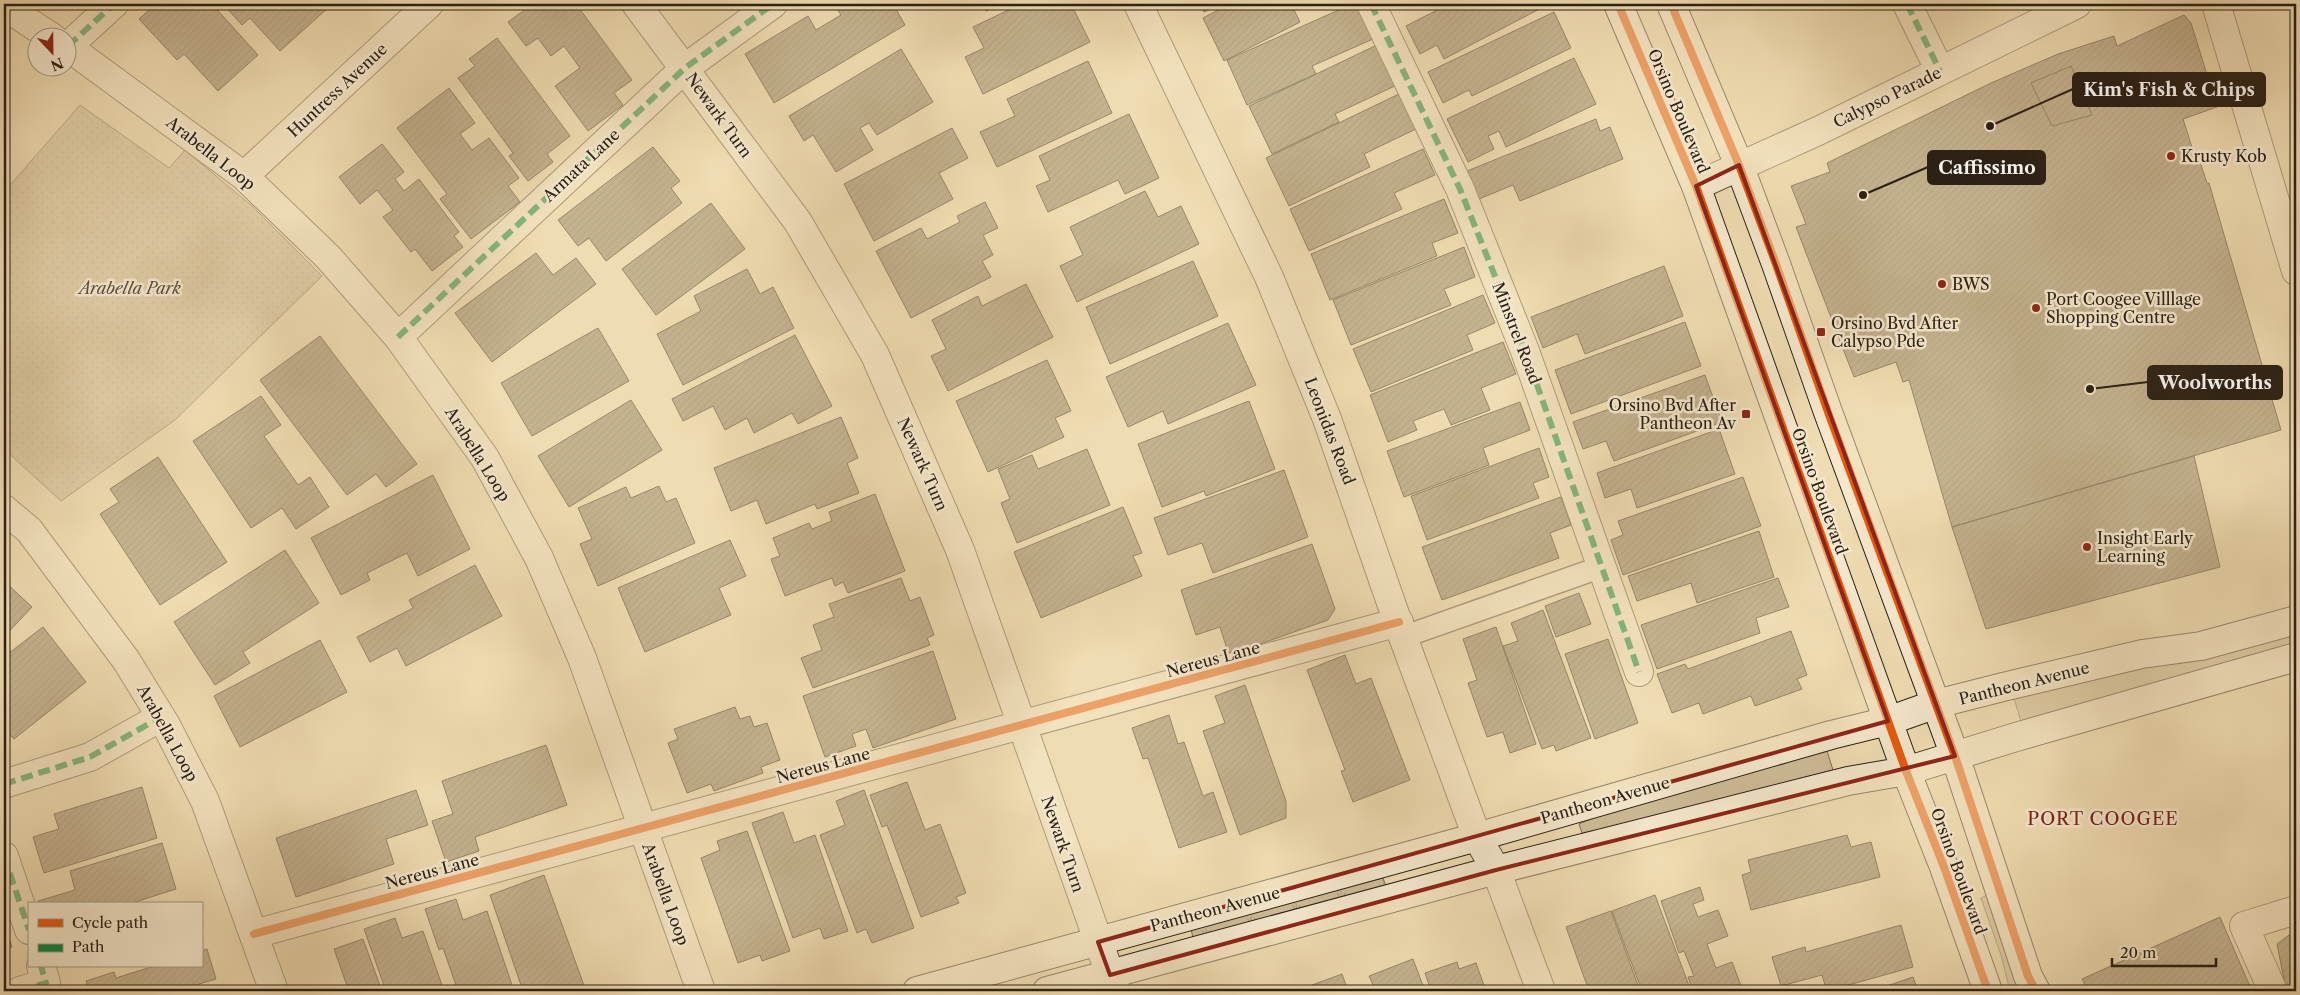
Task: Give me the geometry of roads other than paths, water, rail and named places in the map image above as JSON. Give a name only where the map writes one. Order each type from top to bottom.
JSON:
[{"type":"street","points":[[78,37],[114,4]]},
{"type":"street","name":"Huntress Avenue","points":[[244,176],[429,4]]},
{"type":"street","name":"Newark Turn","points":[[636,4],[798,222],[875,354],[960,550],[1113,983]]},
{"type":"street","name":"Armata Lane","points":[[398,337],[685,68],[773,4]]},
{"type":"street","name":"Leonidas Road","points":[[1138,4],[1269,277],[1327,419],[1477,837],[1496,870],[1541,991]]},
{"type":"street","name":"Minstrel Road","points":[[1371,4],[1460,189],[1525,351],[1600,567],[1639,672]]},
{"type":"street","name":"Orsino Boulevard","points":[[1618,4],[1696,186],[1906,771],[1944,867],[1988,991]]},
{"type":"street","name":"Orsino Boulevard","points":[[1671,4],[1740,165],[1955,756],[2028,976],[2036,991]]},
{"type":"street","points":[[1907,4],[1940,71]]},
{"type":"street","name":"Calypso Parade","points":[[1696,186],[1818,131],[2077,4]]},
{"type":"street","points":[[2216,4],[2296,271]]},
{"type":"street","points":[[4,6],[38,28]]},
{"type":"street","name":"Arabella Loop","points":[[78,53],[244,176],[328,257],[398,337],[484,458],[539,558],[582,658],[701,991]]},
{"type":"street","name":"Arabella Loop","points":[[4,509],[29,530],[126,660],[161,717],[205,801],[274,991]]},
{"type":"street","name":"Pantheon Avenue","points":[[917,991],[1477,837],[1822,738],[1888,721],[1936,704],[2142,654],[2201,646],[2296,620]]},
{"type":"street","name":"Nereus Lane","points":[[254,934],[1021,725],[1401,629]]},
{"type":"street","points":[[1047,991],[1113,983],[1496,870],[1848,781],[1906,771],[2296,657]]},
{"type":"street","points":[[4,784],[90,757],[161,717]]},
{"type":"street","points":[[4,856],[28,927]]},
{"type":"street","points":[[2273,991],[2244,926],[2296,910]]},
{"type":"street","points":[[20,991],[45,980]]},
{"type":"lane","name":"Nereus Lane","points":[[1401,629],[1600,567]]},
{"type":"place","name":"Kim's Fish & Chips","points":[[1990,126]]},
{"type":"place","name":"Krusty Kob","points":[[2171,156]]},
{"type":"place","name":"Caffissimo","points":[[1863,195]]},
{"type":"place","name":"BWS","points":[[1942,284]]},
{"type":"place","name":"Port Coogee Villlage Shopping Centre","points":[[2036,308]]},
{"type":"place","name":"Orsino Bvd After Calypso Pde","points":[[1821,332]]},
{"type":"place","name":"Woolworths","points":[[2090,389]]},
{"type":"place","name":"Orsino Bvd After Pantheon Av","points":[[1746,414]]},
{"type":"place","name":"Insight Early Learning","points":[[2087,547]]},
{"type":"district","name":"PORT COOGEE","points":[[2103,819]]},
{"type":"park label","name":"Arabella Park","points":[[130,288]]}]
